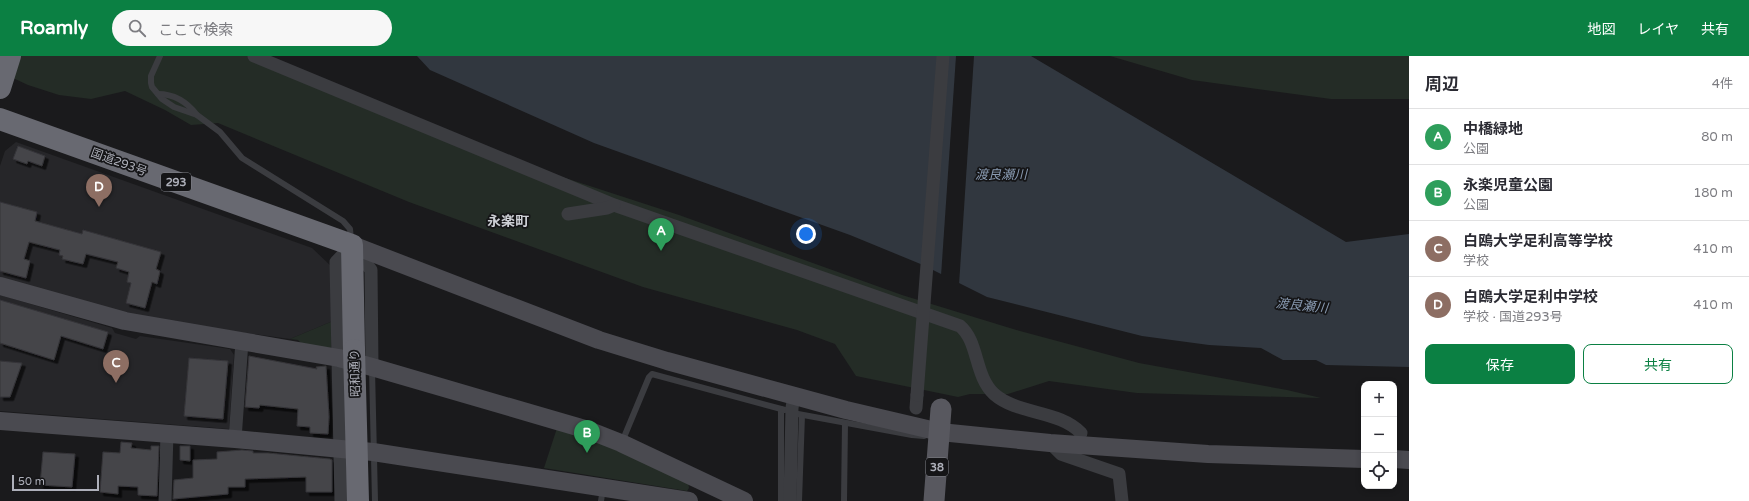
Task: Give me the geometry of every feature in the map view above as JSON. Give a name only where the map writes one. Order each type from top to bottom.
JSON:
[{"type":"highway","points":[[0,88],[10,56]]},
{"type":"highway","name":"国道293号","points":[[0,119],[352,245]]},
{"type":"highway","name":"昭和通り","points":[[352,245],[347,354],[358,501]]},
{"type":"main road","name":"38","points":[[934,501],[941,408]]},
{"type":"street","points":[[254,56],[614,205],[960,326],[968,336],[979,370],[986,384],[993,392],[1008,402],[1066,423],[1081,433]]},
{"type":"street","points":[[916,402],[943,56]]},
{"type":"street","points":[[568,214],[607,208],[614,205]]},
{"type":"street","points":[[352,245],[371,270],[372,367]]},
{"type":"street","points":[[352,245],[600,340],[667,361],[846,410],[940,432],[1050,443],[1208,454],[1361,458]]},
{"type":"street","points":[[0,286],[125,321],[242,341],[347,354],[372,367],[588,430],[621,443],[744,501]]},
{"type":"street","points":[[235,438],[242,341]]},
{"type":"street","points":[[337,501],[341,501],[340,449],[347,354]]},
{"type":"street","points":[[790,501],[792,408],[794,395]]},
{"type":"street","points":[[0,421],[235,438],[373,452],[602,494],[689,501]]},
{"type":"street","points":[[165,501],[168,433]]},
{"type":"street","points":[[1050,443],[1060,454],[1119,474],[1122,501]]},
{"type":"street","points":[[1397,459],[1409,460]]},
{"type":"street","points":[[698,501],[703,490],[703,482]]},
{"type":"lane","points":[[160,56],[151,76],[152,87],[174,107],[197,115]]},
{"type":"lane","points":[[158,94],[164,94],[186,102],[197,115],[220,132],[242,158],[343,221],[350,229],[352,245]]},
{"type":"lane","points":[[372,367],[375,501]]},
{"type":"lane","points":[[621,443],[649,377],[652,374],[783,410],[781,501]]},
{"type":"lane","points":[[799,501],[800,415],[923,436],[940,432]]},
{"type":"lane","points":[[844,501],[845,423]]},
{"type":"shaded area","points":[[0,56],[264,56],[553,174],[679,215],[902,295],[1020,331],[1139,363],[1287,390],[1321,398],[1137,393],[1049,381],[1008,394],[970,394],[958,397],[856,376],[835,344],[797,330],[643,287],[409,202],[218,123],[191,125],[165,110],[125,91],[91,99],[59,95],[28,85],[0,72]]},
{"type":"shaded area","points":[[1110,56],[1409,56],[1409,99],[1331,99],[1192,80]]},
{"type":"shaded area","points":[[16,142],[312,248],[332,267],[333,321],[290,339],[150,320],[0,278],[0,166],[5,151]]},
{"type":"shaded area","points":[[0,295],[112,328],[115,333],[136,339],[140,336],[230,349],[234,355],[229,429],[0,411]]},
{"type":"shaded area","points":[[333,321],[331,348],[302,344],[298,340],[290,339]]},
{"type":"shaded area","points":[[558,425],[593,437],[688,482],[689,488],[687,491],[544,468]]},
{"type":"water","name":"渡良瀬川","points":[[417,56],[1031,56],[1346,242],[1409,234],[1409,367],[1326,365],[1316,360],[1283,360],[1261,348],[1209,345],[1142,336],[987,297],[923,265],[850,235],[594,143],[430,70]]},
{"type":"pier","points":[[956,56],[974,56],[959,285],[941,276]]},
{"type":"building","points":[[18,146],[45,156],[42,166],[28,161],[27,164],[13,159]]},
{"type":"building","points":[[0,202],[37,212],[35,221],[82,234],[83,230],[161,252],[156,269],[160,271],[157,284],[152,282],[145,308],[126,303],[131,283],[127,282],[129,272],[116,268],[118,262],[86,254],[83,264],[62,259],[63,256],[59,255],[60,250],[29,242],[24,259],[30,261],[26,278],[0,271]]},
{"type":"building","points":[[0,300],[108,332],[103,349],[61,336],[54,360],[0,343]]},
{"type":"building","points":[[249,356],[317,369],[316,367],[326,366],[329,417],[328,434],[310,433],[310,427],[297,426],[298,409],[260,405],[259,408],[245,407]]},
{"type":"building","points":[[189,358],[228,361],[223,419],[184,416]]},
{"type":"building","points":[[0,361],[22,363],[10,397],[0,397]]},
{"type":"building","points":[[121,442],[132,443],[131,448],[151,450],[151,446],[159,446],[157,496],[138,495],[138,487],[118,486],[118,494],[100,492],[103,452],[120,453]]},
{"type":"building","points":[[180,446],[190,446],[190,461],[180,460]]},
{"type":"building","points":[[242,450],[253,451],[253,453],[330,459],[332,460],[332,492],[306,492],[306,477],[245,479],[245,487],[228,487],[228,494],[173,499],[174,480],[193,478],[193,460],[217,459],[217,452]]},
{"type":"building","points":[[43,452],[75,454],[72,487],[40,485]]},
{"type":"place","name":"白鴎大学足利中学校","points":[[99,207]]},
{"type":"place","name":"中橋緑地","points":[[661,251]]},
{"type":"place","name":"白鴎大学足利高等学校","points":[[116,383]]},
{"type":"place","name":"永楽児童公園","points":[[587,453]]},
{"type":"district","name":"永楽町","points":[[508,221]]}]
